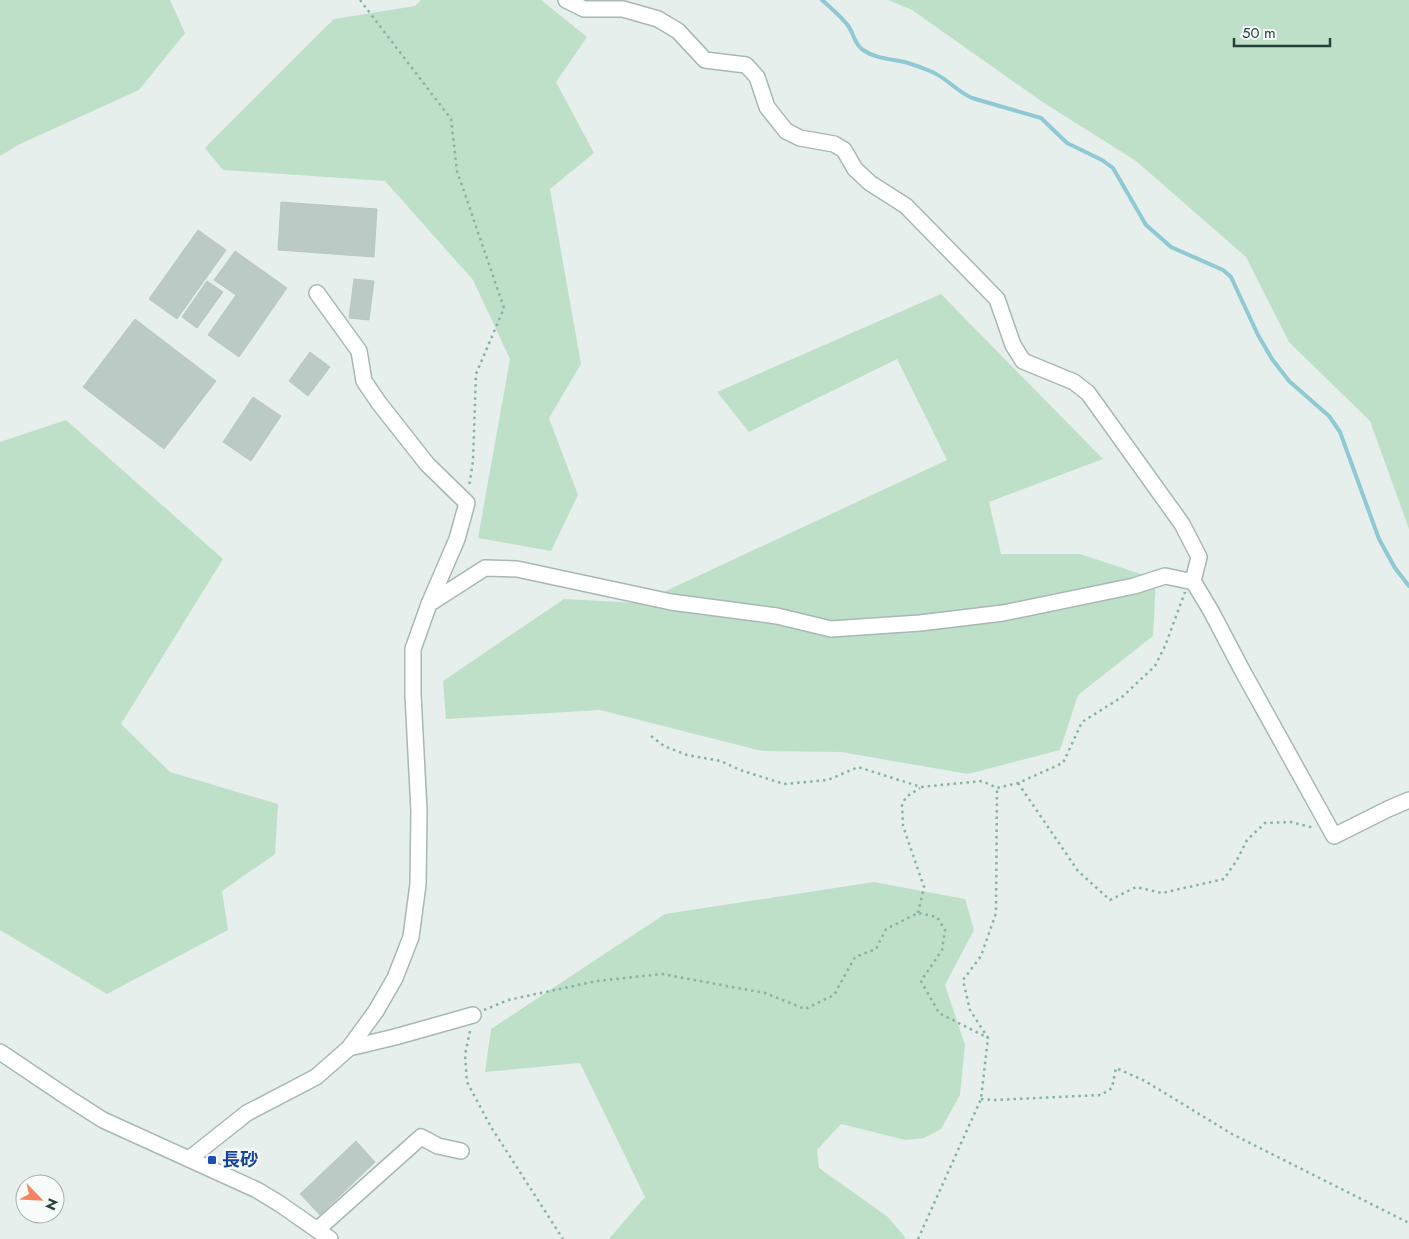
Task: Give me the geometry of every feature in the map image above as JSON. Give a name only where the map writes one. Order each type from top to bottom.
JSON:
[{"type":"street","points":[[566,0],[584,9],[623,9],[658,19],[678,31],[705,60],[746,65],[757,77],[767,107],[786,131],[800,138],[834,144],[844,150],[855,169],[870,183],[906,206],[997,299],[1013,345],[1023,361],[1074,382],[1088,393],[1182,524],[1199,558],[1191,581]]},
{"type":"street","points":[[189,1159],[247,1113],[316,1077],[348,1048],[376,1011],[395,978],[411,937],[418,884],[419,811],[413,695],[413,649],[456,539],[467,503],[427,464],[379,403],[364,381],[359,351],[317,293]]},
{"type":"street","points":[[429,604],[484,568],[517,569],[670,602],[777,616],[831,628],[920,623],[1003,613],[1134,586],[1165,576],[1191,581],[1211,611],[1334,836],[1409,800]]},
{"type":"street","points":[[348,1048],[473,1015]]},
{"type":"street","points":[[0,1052],[103,1120],[257,1190],[330,1239]]},
{"type":"street","points":[[318,1230],[421,1137],[438,1146],[461,1151]]},
{"type":"path","points":[[360,0],[451,119],[457,171],[504,308],[476,374],[473,461],[467,503]]},
{"type":"path","points":[[651,736],[664,746],[687,755],[721,761],[740,770],[784,784],[828,780],[858,768],[921,787],[982,781],[997,788],[1018,783],[1063,763],[1082,722],[1122,697],[1155,666],[1191,581]]},
{"type":"path","points":[[1018,783],[1078,871],[1110,900],[1136,887],[1162,893],[1224,879],[1237,860],[1247,840],[1265,823],[1291,822],[1334,836]]},
{"type":"path","points":[[918,913],[924,887],[903,826],[902,805],[906,797],[921,787]]},
{"type":"path","points":[[918,1239],[981,1099],[988,1038],[970,1010],[963,980],[981,956],[996,913],[997,788]]},
{"type":"path","points":[[563,1239],[491,1127],[467,1082],[464,1055],[473,1015],[508,1000],[597,981],[662,974],[765,994],[806,1009],[834,995],[855,957],[876,949],[886,930],[918,913],[937,917],[945,930],[942,950],[921,981],[940,1013],[988,1038]]},
{"type":"path","points":[[981,1099],[1101,1095],[1112,1088],[1116,1068],[1145,1081],[1232,1134],[1409,1223]]},
{"type":"green space","points":[[0,0],[170,0],[185,33],[139,90],[20,144],[0,156]]},
{"type":"green space","points":[[421,0],[541,0],[587,37],[556,82],[594,153],[550,189],[581,364],[549,418],[578,495],[551,551],[478,538],[510,359],[473,280],[385,181],[223,170],[205,148],[334,19],[415,6]]},
{"type":"green space","points":[[888,0],[1409,0],[1409,529],[1370,421],[1289,342],[1246,257],[1136,161],[1041,101],[912,10]]},
{"type":"green space","points":[[941,294],[1103,459],[989,502],[1001,554],[1080,554],[1156,579],[1153,636],[1078,695],[1060,750],[968,774],[841,752],[762,751],[600,710],[446,719],[443,681],[564,599],[640,603],[947,460],[897,359],[749,432],[717,392]]},
{"type":"green space","points":[[66,420],[223,559],[121,724],[170,772],[278,804],[275,854],[222,891],[228,930],[107,994],[0,930],[0,442]]},
{"type":"green space","points":[[874,882],[965,899],[974,930],[945,985],[965,1045],[960,1095],[941,1129],[924,1138],[905,1140],[841,1124],[817,1150],[819,1168],[888,1217],[905,1237],[904,1239],[609,1239],[645,1197],[580,1063],[485,1072],[491,1029],[665,914]]},
{"type":"building","points":[[281,202],[377,209],[374,257],[278,250]]},
{"type":"building","points":[[198,230],[226,250],[177,319],[149,299]]},
{"type":"building","points":[[235,251],[287,288],[239,357],[208,335],[236,295],[214,280]]},
{"type":"building","points":[[354,279],[374,281],[369,320],[349,318]]},
{"type":"building","points":[[207,281],[223,292],[197,328],[182,317]]},
{"type":"building","points":[[135,319],[216,381],[164,449],[83,387]]},
{"type":"building","points":[[310,352],[330,367],[308,396],[289,381]]},
{"type":"building","points":[[253,397],[281,416],[251,461],[223,442]]},
{"type":"building","points":[[356,1141],[375,1162],[320,1215],[300,1194]]},
{"type":"waterway","points":[[822,0],[843,20],[849,27],[858,45],[868,53],[908,63],[930,71],[972,98],[1041,118],[1067,143],[1102,160],[1113,168],[1146,225],[1171,247],[1223,270],[1231,277],[1258,335],[1272,359],[1289,381],[1329,416],[1340,432],[1379,539],[1395,568],[1409,586]]},
{"type":"place","name":"長砂","points":[[212,1160]]}]
